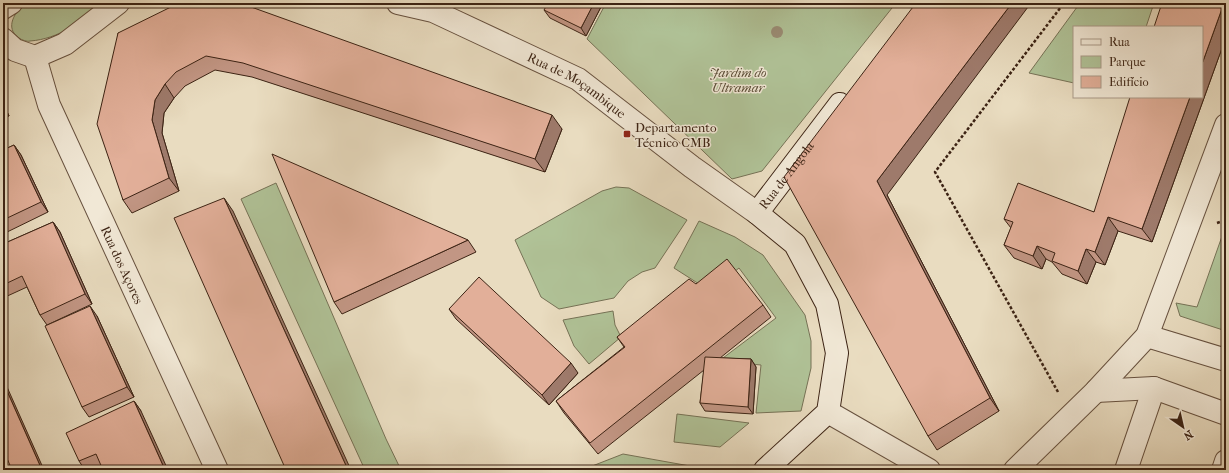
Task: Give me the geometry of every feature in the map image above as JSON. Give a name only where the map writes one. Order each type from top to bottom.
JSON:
[{"type":"street","points":[[3,8],[11,3]]},
{"type":"street","points":[[3,39],[15,50],[35,58],[64,44],[118,3]]},
{"type":"street","name":"Rua de Moçambique","points":[[398,3],[433,11],[578,79],[692,167],[757,213]]},
{"type":"street","name":"Rua dos Açores","points":[[35,58],[49,104],[217,470]]},
{"type":"street","name":"Rua de Angola","points":[[828,412],[837,353],[827,304],[796,244],[757,213],[851,89]]},
{"type":"street","points":[[1015,470],[1096,391],[1147,336],[1226,125]]},
{"type":"street","points":[[1147,336],[1226,360]]},
{"type":"street","points":[[1096,391],[1154,388],[1226,414]]},
{"type":"street","points":[[1126,470],[1154,388]]},
{"type":"street","points":[[765,470],[828,412],[929,470]]},
{"type":"street","points":[[1223,470],[1226,461]]},
{"type":"path","points":[[1064,3],[934,172],[1071,415]]},
{"type":"green space","points":[[26,3],[103,3],[79,22],[61,33],[41,40],[26,41],[19,38],[15,34],[12,29],[12,25],[18,10]]},
{"type":"green space","name":"Jardim do Ultramar","points":[[606,3],[896,3],[762,171],[732,179],[587,39]]},
{"type":"green space","points":[[1080,3],[1154,3],[1146,26],[1073,26],[1073,83],[1029,73]]},
{"type":"green space","points":[[276,183],[386,439],[401,470],[365,470],[241,199]]},
{"type":"green space","points":[[616,187],[629,188],[687,220],[655,268],[642,272],[628,281],[614,298],[559,309],[541,297],[515,240],[602,191]]},
{"type":"green space","points":[[699,221],[735,237],[763,255],[805,315],[811,341],[811,368],[801,411],[756,413],[761,365],[719,361],[776,318],[739,268],[710,291],[674,268]]},
{"type":"green space","points":[[1226,225],[1226,331],[1180,316],[1176,303],[1197,307]]},
{"type":"green space","points":[[613,311],[615,325],[621,337],[589,364],[574,346],[563,320]]},
{"type":"green space","points":[[677,414],[749,423],[720,447],[674,442]]},
{"type":"green space","points":[[623,454],[690,466],[682,470],[582,470]]},
{"type":"building","points":[[179,3],[240,3],[552,115],[535,159],[243,63],[206,56],[176,72],[165,84],[155,100],[152,120],[169,178],[123,200],[97,124],[118,33]]},
{"type":"building","points":[[548,3],[594,3],[581,28],[544,10]]},
{"type":"building","points":[[916,3],[1012,3],[877,181],[990,398],[928,436],[784,177]]},
{"type":"building","points":[[1162,3],[1224,3],[1203,61],[1203,26],[1154,26]]},
{"type":"building","points":[[1130,98],[1190,98],[1142,229],[1108,217],[1095,252],[1086,249],[1078,271],[1052,261],[1055,253],[1037,246],[1033,256],[1004,245],[1013,222],[1004,219],[1018,183],[1094,212]]},
{"type":"building","points":[[14,145],[41,202],[3,220],[3,150]]},
{"type":"building","points":[[272,154],[468,240],[334,302]]},
{"type":"building","points":[[224,198],[348,470],[286,470],[174,218]]},
{"type":"building","points":[[53,222],[85,294],[40,315],[22,276],[3,285],[3,244]]},
{"type":"building","points":[[727,259],[763,305],[590,443],[556,401],[625,347],[617,337],[689,279],[696,284]]},
{"type":"building","points":[[479,277],[571,363],[542,395],[449,309]]},
{"type":"building","points":[[90,306],[127,387],[82,407],[45,326]]},
{"type":"building","points":[[705,357],[751,359],[748,407],[700,403]]},
{"type":"building","points":[[3,382],[42,470],[12,470],[3,449]]},
{"type":"building","points":[[134,401],[165,470],[103,470],[96,454],[79,461],[66,433]]},
{"type":"place","name":"Departamento Técnico CMB","points":[[627,134]]}]
